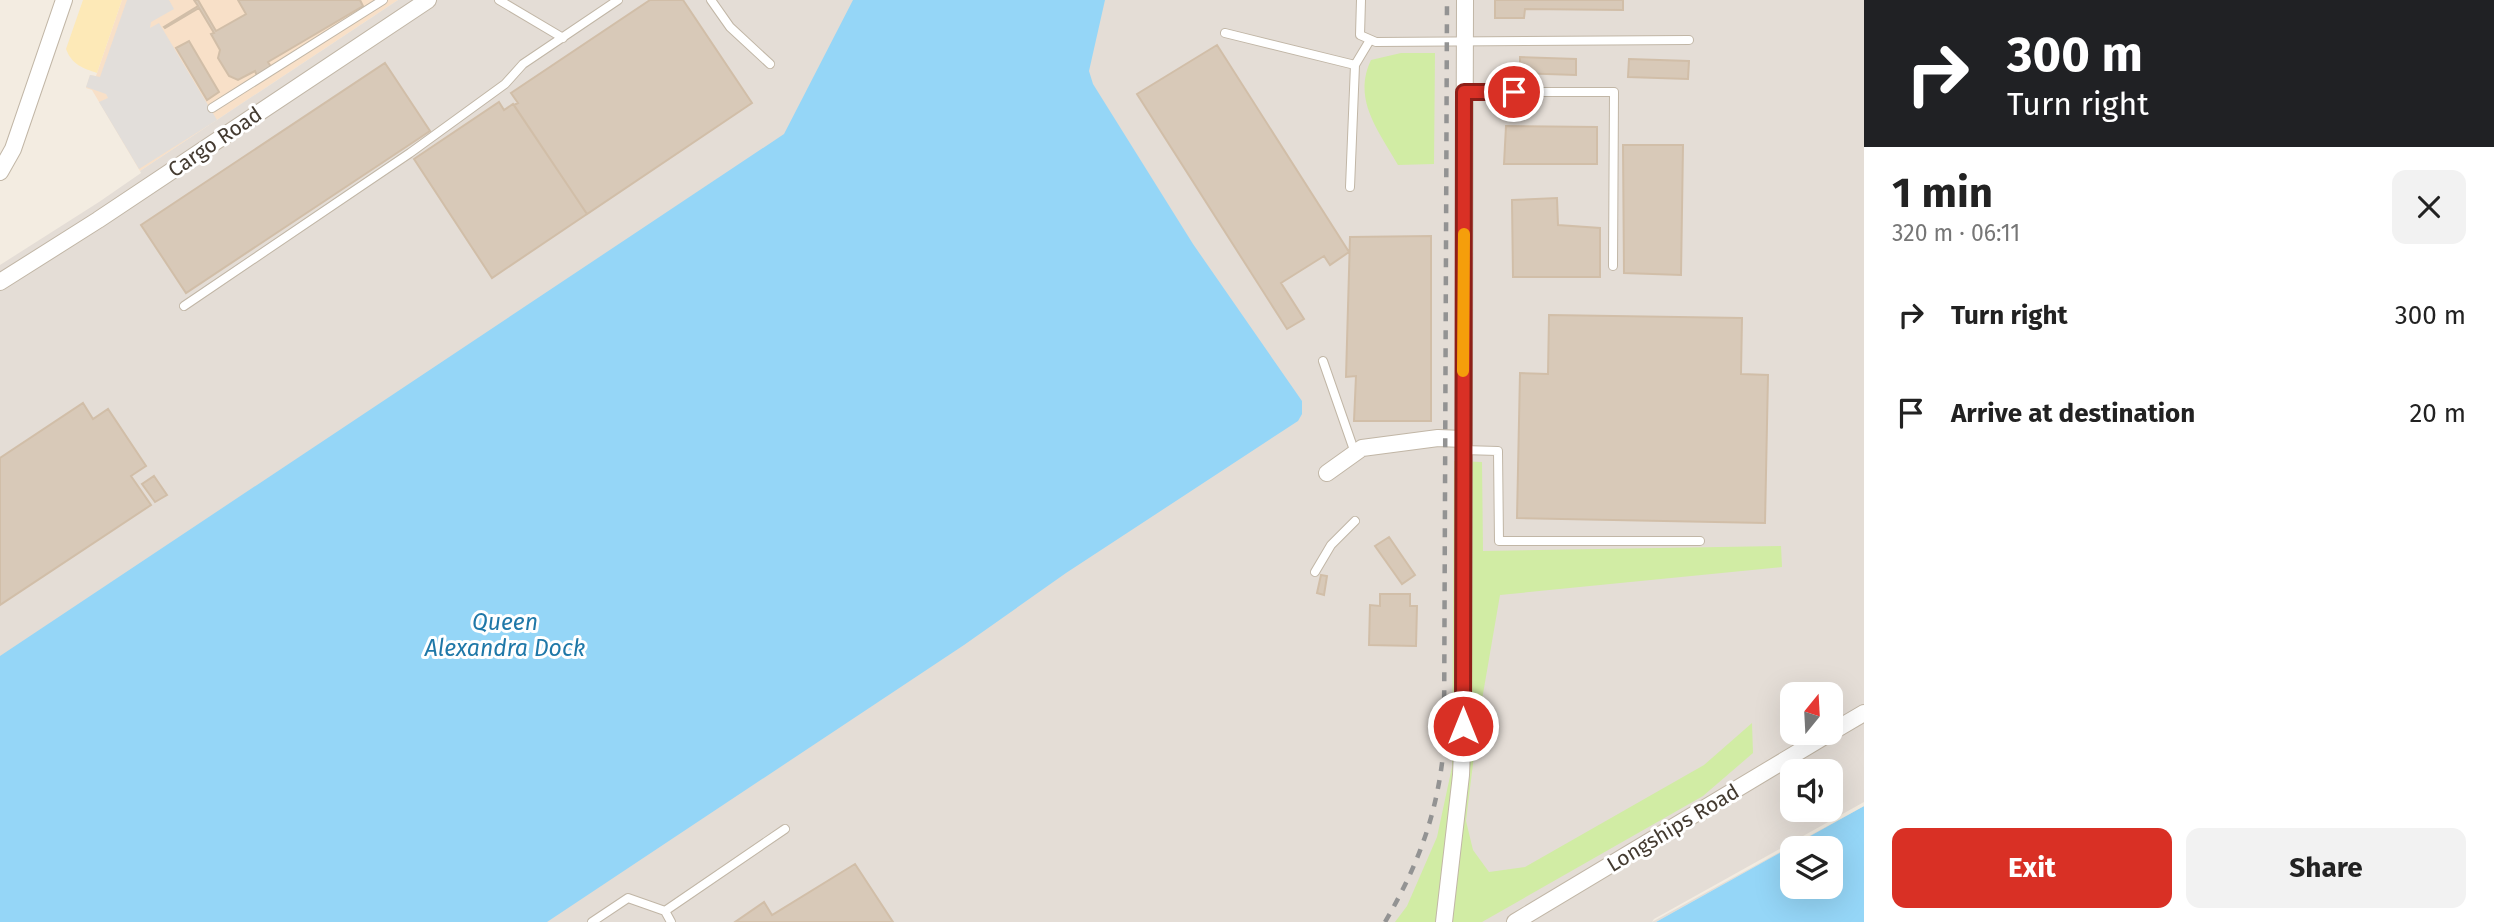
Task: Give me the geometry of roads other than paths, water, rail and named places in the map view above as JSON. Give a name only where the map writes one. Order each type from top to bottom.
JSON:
[{"type":"street","points":[[0,172],[13,149],[64,0]]},
{"type":"street","name":"Cargo Road","points":[[0,282],[99,220],[428,0]]},
{"type":"street","points":[[1444,922],[1461,763],[1465,0]]},
{"type":"street","points":[[1326,472],[1362,448],[1445,438],[1463,444]]},
{"type":"street","name":"Longships Road","points":[[1843,725],[1864,713]]},
{"type":"street","name":"Longships Road","points":[[1515,922],[1808,746]]},
{"type":"lane","points":[[212,108],[383,0]]},
{"type":"lane","points":[[184,306],[410,153],[505,83],[523,64],[618,0]]},
{"type":"lane","points":[[711,0],[730,27],[770,64]]},
{"type":"lane","points":[[1362,0],[1360,35],[1376,42],[1689,40]]},
{"type":"lane","points":[[499,1],[563,38]]},
{"type":"lane","points":[[1225,33],[1355,65]]},
{"type":"lane","points":[[1350,187],[1355,65],[1370,40]]},
{"type":"lane","points":[[1464,92],[1614,92],[1613,266]]},
{"type":"lane","points":[[1324,361],[1355,453]]},
{"type":"lane","points":[[1463,444],[1499,451],[1499,541],[1700,541]]},
{"type":"lane","points":[[1315,572],[1331,545],[1354,521]]},
{"type":"lane","points":[[665,911],[785,829]]},
{"type":"lane","points":[[592,922],[628,898],[665,911],[671,922]]},
{"type":"water","name":"Queen Alexandra Dock","points":[[853,0],[1105,0],[1089,71],[1093,84],[1193,244],[1302,401],[1302,414],[1298,421],[1066,573],[964,645],[547,922],[0,922],[0,656],[784,134]]},
{"type":"water","points":[[1864,806],[1864,922],[1656,922],[1780,853],[1780,899],[1843,899],[1843,836],[1810,836],[1835,822],[1843,822],[1843,818]]},
{"type":"railway","points":[[1385,922],[1408,879],[1425,837],[1437,793],[1444,745],[1447,0]]}]
